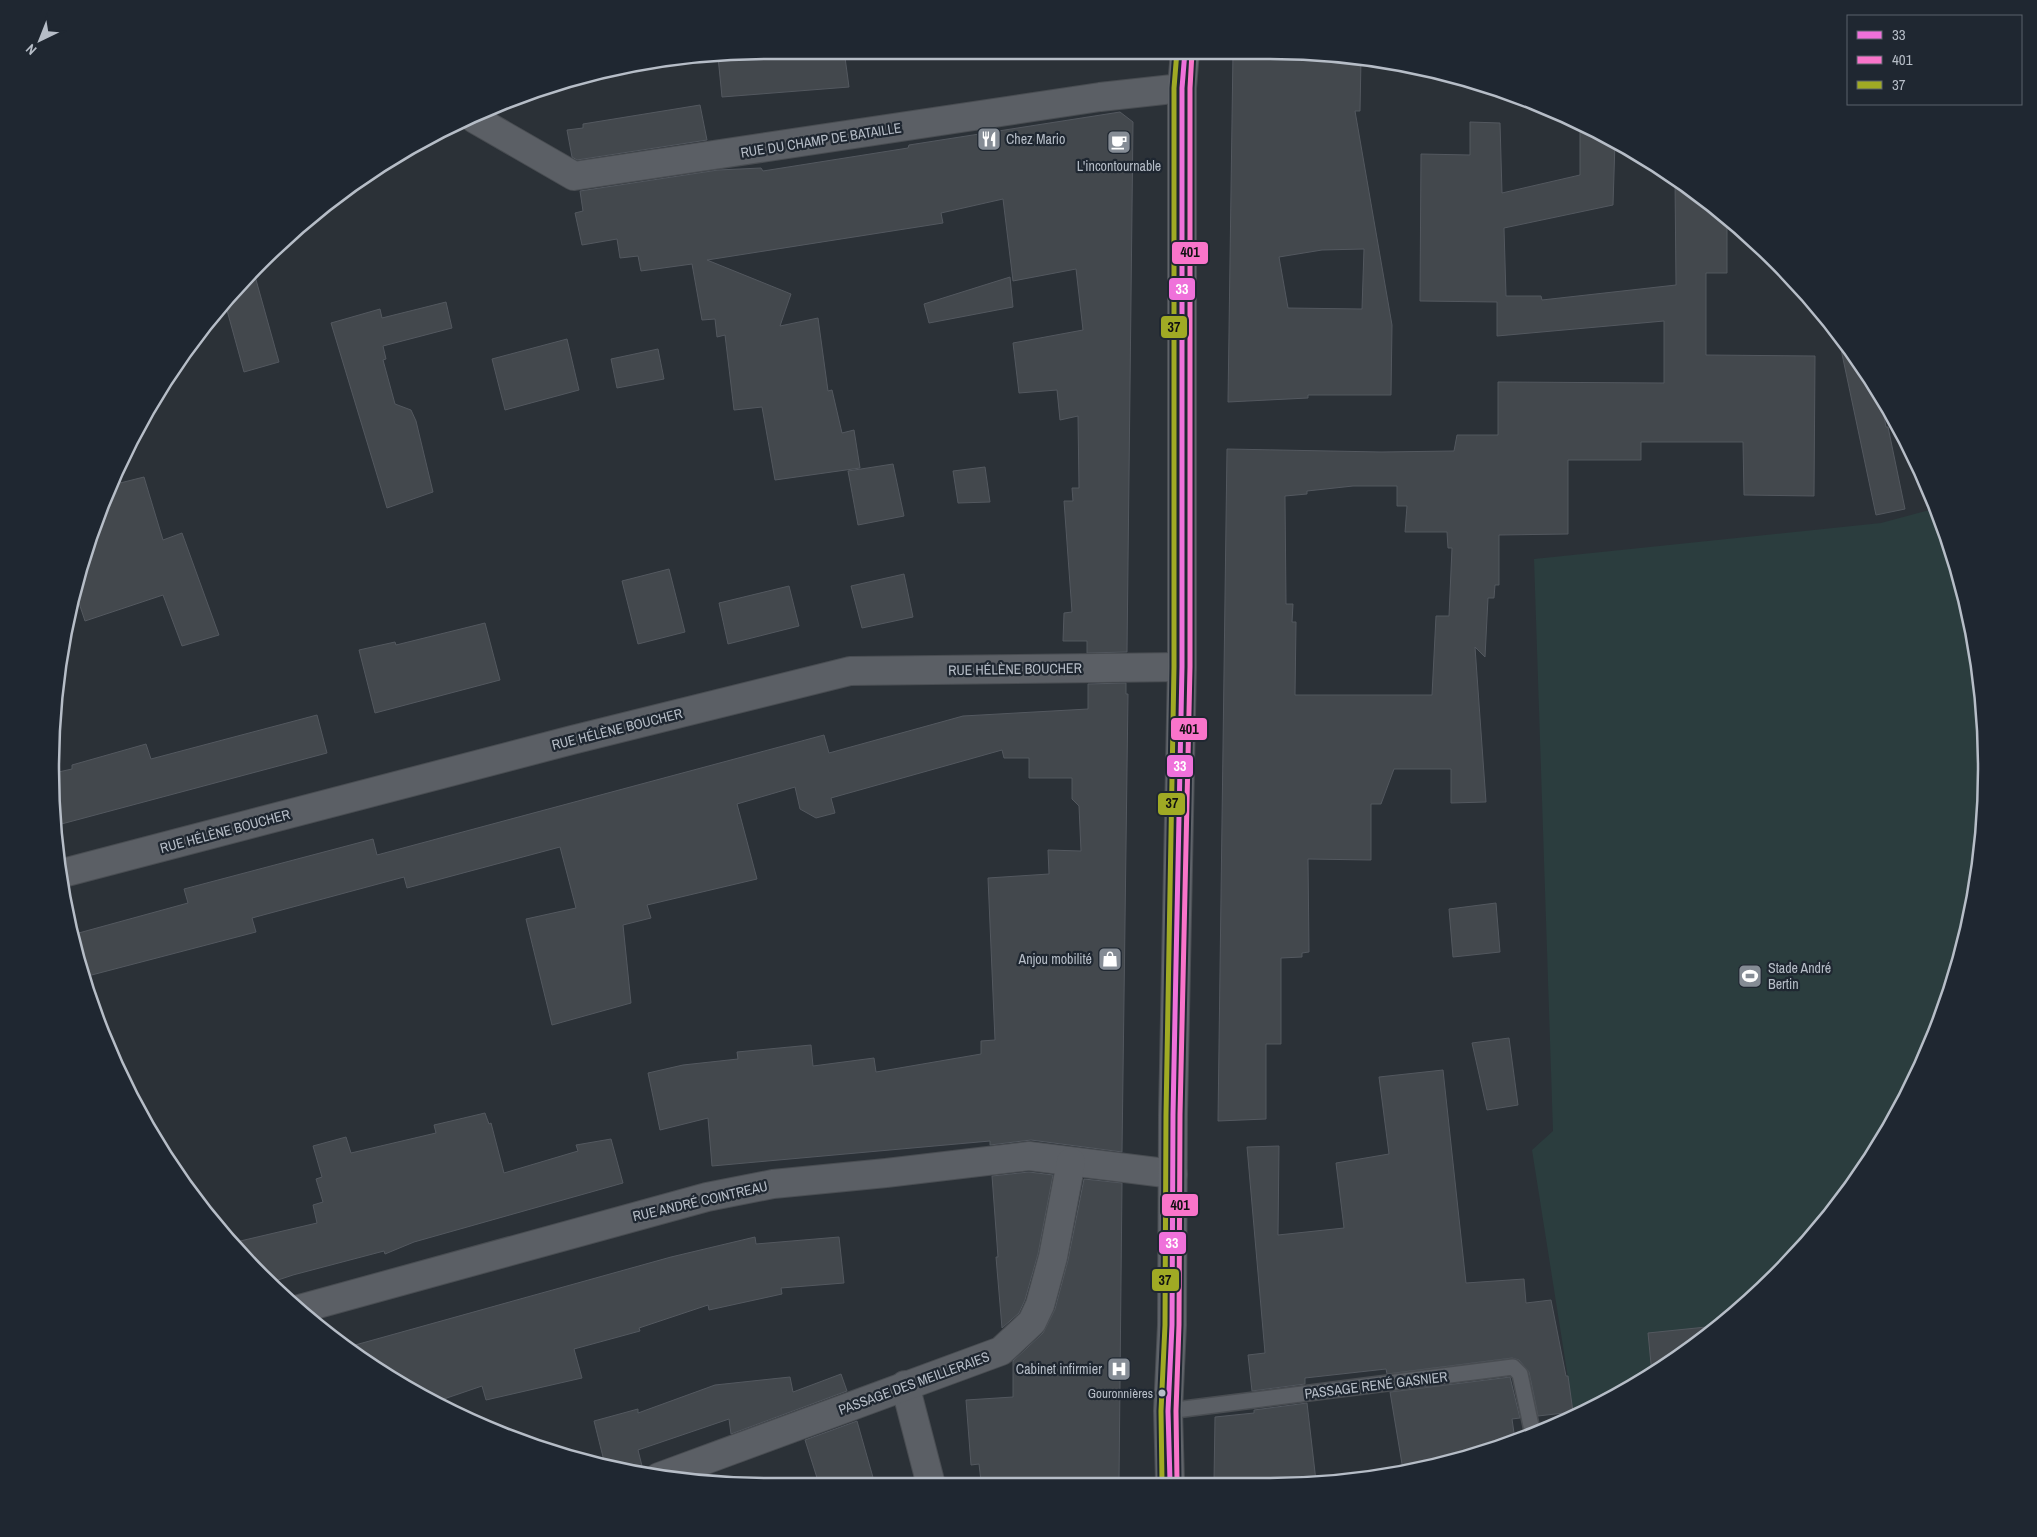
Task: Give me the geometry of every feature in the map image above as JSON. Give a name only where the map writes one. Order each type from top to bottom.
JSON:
[{"type":"main road","points":[[1170,1478],[1168,1412],[1172,1325],[1172,1115],[1182,667],[1182,88],[1184,59]]},
{"type":"street","name":"RUE DU CHAMP DE BATAILLE","points":[[479,121],[574,176],[720,156],[1100,97],[1182,88]]},
{"type":"street","name":"RUE HÉLÈNE BOUCHER","points":[[67,873],[572,740],[850,671],[1182,667]]},
{"type":"street","name":"RUE ANDRÉ COINTREAU","points":[[307,1307],[707,1197],[755,1188],[1029,1156],[1173,1174]]},
{"type":"street","name":"PASSAGE DES MEILLERAIES","points":[[674,1472],[1001,1351],[1032,1322],[1040,1305],[1053,1257],[1071,1162]]},
{"type":"street","points":[[905,1386],[929,1478]]},
{"type":"lane","name":"PASSAGE RENÉ GASNIER","points":[[1168,1412],[1513,1367],[1520,1374],[1531,1427]]},
{"type":"shaded area","name":"Stade André Bertin","points":[[1929,510],[1941,540],[1954,585],[1965,630],[1972,676],[1977,722],[1977,815],[1965,907],[1941,997],[1905,1082],[1883,1123],[1859,1163],[1832,1201],[1802,1236],[1770,1270],[1701,1332],[1663,1359],[1623,1383],[1573,1409],[1532,1150],[1553,1131],[1534,559],[1881,523]]},
{"type":"building","points":[[845,59],[849,87],[722,97],[718,60]]},
{"type":"building","points":[[1233,59],[1315,60],[1361,65],[1360,111],[1355,111],[1392,325],[1391,395],[1308,395],[1308,398],[1228,402]],"holes":[[[1364,249],[1362,309],[1288,308],[1279,257],[1322,250]]]},
{"type":"building","points":[[700,105],[707,140],[577,160],[572,157],[567,130],[583,128],[583,124]]},
{"type":"building","points":[[1120,112],[1133,122],[1127,652],[1087,653],[1087,641],[1063,641],[1064,613],[1072,612],[1064,501],[1073,501],[1072,488],[1079,488],[1078,416],[1060,420],[1057,390],[1019,393],[1013,343],[1083,330],[1076,269],[1013,281],[1003,199],[941,213],[943,223],[707,260],[791,294],[780,326],[818,318],[828,391],[832,390],[842,433],[854,430],[860,468],[775,480],[762,407],[734,410],[725,335],[717,337],[715,319],[702,320],[692,264],[641,271],[638,256],[620,258],[617,239],[582,245],[575,213],[583,211],[580,191],[718,170],[761,168],[763,171],[908,148],[909,145]]},
{"type":"building","points":[[1470,122],[1500,123],[1502,193],[1580,175],[1580,131],[1615,150],[1613,205],[1504,228],[1506,296],[1541,296],[1542,300],[1676,285],[1675,187],[1727,227],[1727,273],[1706,273],[1706,355],[1815,356],[1814,496],[1744,495],[1743,442],[1641,442],[1641,460],[1568,460],[1568,534],[1499,535],[1499,585],[1495,585],[1494,598],[1488,598],[1485,657],[1475,647],[1486,802],[1451,803],[1451,769],[1394,769],[1381,804],[1371,804],[1371,860],[1308,859],[1309,952],[1302,953],[1302,957],[1281,958],[1281,1044],[1266,1044],[1266,1119],[1218,1121],[1227,449],[1381,452],[1454,451],[1457,435],[1498,435],[1498,382],[1664,383],[1664,321],[1497,336],[1497,302],[1420,301],[1421,154],[1470,155]],"holes":[[[1353,486],[1397,486],[1397,506],[1407,506],[1405,532],[1447,532],[1448,548],[1452,548],[1449,616],[1436,616],[1432,695],[1295,695],[1296,622],[1292,622],[1293,604],[1286,604],[1285,496],[1307,494],[1307,491]]]},
{"type":"building","points":[[1010,277],[1013,307],[929,323],[924,304]]},
{"type":"building","points":[[256,279],[279,362],[244,372],[227,310]]},
{"type":"building","points":[[446,302],[452,328],[383,346],[386,359],[383,360],[395,404],[411,410],[416,421],[433,492],[387,508],[331,323],[380,309],[382,318]]},
{"type":"building","points":[[567,339],[579,390],[505,410],[492,359]]},
{"type":"building","points":[[1841,348],[1859,374],[1883,414],[1886,427],[1888,427],[1905,509],[1876,515]]},
{"type":"building","points":[[658,349],[664,379],[617,388],[611,359]]},
{"type":"building","points":[[893,464],[904,516],[858,525],[848,471]]},
{"type":"building","points":[[985,467],[990,502],[958,503],[953,471]]},
{"type":"building","points":[[144,477],[163,540],[182,533],[219,635],[182,646],[163,595],[85,621],[79,602],[83,585],[96,540],[119,483]]},
{"type":"building","points":[[669,569],[685,632],[638,644],[622,581]]},
{"type":"building","points":[[904,574],[913,617],[862,628],[851,586]]},
{"type":"building","points":[[789,586],[799,626],[728,644],[719,603]]},
{"type":"building","points":[[485,623],[500,680],[375,713],[359,650],[395,642],[396,645]]},
{"type":"building","points":[[1126,683],[1126,694],[1128,694],[1122,1152],[1031,1140],[990,1145],[990,1141],[712,1166],[708,1118],[660,1130],[648,1073],[683,1065],[738,1059],[737,1052],[811,1045],[813,1066],[874,1058],[876,1072],[981,1054],[981,1041],[995,1040],[988,878],[1049,874],[1048,850],[1081,851],[1079,806],[1072,799],[1072,778],[1029,778],[1029,758],[1004,758],[1002,750],[831,798],[835,813],[816,818],[800,809],[795,787],[737,804],[757,879],[647,905],[651,918],[623,925],[631,1003],[552,1025],[526,919],[576,908],[560,847],[407,888],[404,877],[252,918],[256,932],[90,975],[83,952],[78,933],[188,903],[184,889],[373,839],[377,855],[824,735],[829,753],[963,716],[1088,709],[1088,684]]},
{"type":"building","points":[[317,715],[327,753],[61,824],[59,772],[72,769],[72,765],[146,744],[151,759]]},
{"type":"building","points":[[1496,903],[1500,952],[1453,957],[1449,909]]},
{"type":"building","points":[[1509,1038],[1518,1105],[1487,1110],[1472,1043]]},
{"type":"building","points":[[1443,1070],[1466,1283],[1524,1279],[1526,1303],[1551,1300],[1566,1376],[1568,1376],[1573,1409],[1564,1413],[1538,1416],[1529,1372],[1519,1360],[1512,1358],[1387,1374],[1386,1369],[1305,1378],[1305,1384],[1252,1391],[1248,1355],[1265,1353],[1247,1147],[1279,1146],[1278,1235],[1344,1228],[1336,1163],[1389,1154],[1379,1077]]},
{"type":"building","points":[[485,1113],[489,1124],[491,1123],[504,1173],[578,1151],[576,1145],[611,1139],[623,1183],[414,1242],[385,1254],[384,1251],[278,1280],[240,1241],[317,1223],[313,1205],[323,1202],[316,1179],[322,1177],[313,1146],[346,1137],[351,1153],[436,1133],[434,1125]]},
{"type":"building","points":[[1029,1172],[1053,1175],[1038,1254],[1025,1300],[1019,1313],[1002,1328],[992,1176]]},
{"type":"building","points":[[1084,1179],[1122,1183],[1119,1478],[981,1478],[979,1464],[971,1465],[966,1400],[1013,1397],[1013,1361],[1043,1333],[1055,1309],[1068,1260]]},
{"type":"building","points":[[755,1237],[756,1244],[839,1237],[844,1283],[781,1288],[782,1294],[709,1310],[708,1305],[639,1328],[640,1331],[574,1349],[582,1378],[486,1400],[482,1386],[444,1399],[374,1359],[355,1345],[671,1257]]},
{"type":"building","points":[[1707,1327],[1651,1366],[1648,1333]]},
{"type":"building","points":[[841,1374],[847,1391],[731,1434],[729,1419],[638,1450],[642,1467],[603,1458],[594,1421],[638,1409],[638,1413],[715,1385],[790,1377],[793,1392]]},
{"type":"building","points":[[1510,1377],[1520,1418],[1512,1419],[1514,1434],[1452,1454],[1402,1466],[1390,1392]]},
{"type":"building","points":[[1307,1403],[1316,1477],[1214,1478],[1215,1417],[1254,1413],[1254,1410]]},
{"type":"building","points":[[857,1421],[873,1478],[817,1478],[805,1440]]},
{"type":"transit line","name":"37","points":[[1162,1478],[1161,1411],[1165,1325],[1166,1115],[1174,667],[1174,88],[1176,59]]},
{"type":"transit line","name":"33","points":[[1170,1478],[1168,1411],[1172,1325],[1173,1115],[1182,667],[1182,88],[1184,59]]},
{"type":"transit line","name":"401","points":[[1177,1478],[1176,1411],[1179,1325],[1180,1115],[1190,667],[1190,88],[1192,59]]},
{"type":"place","name":"Chez Mario","points":[[989,139]]},
{"type":"place","name":"L'incontournable","points":[[1119,142]]},
{"type":"place","name":"Anjou mobilité","points":[[1110,959]]},
{"type":"place","name":"Stade André Bertin","points":[[1750,976]]},
{"type":"place","name":"Cabinet infirmier","points":[[1119,1369]]},
{"type":"place","name":"Gouronnières","points":[[1162,1393]]}]
